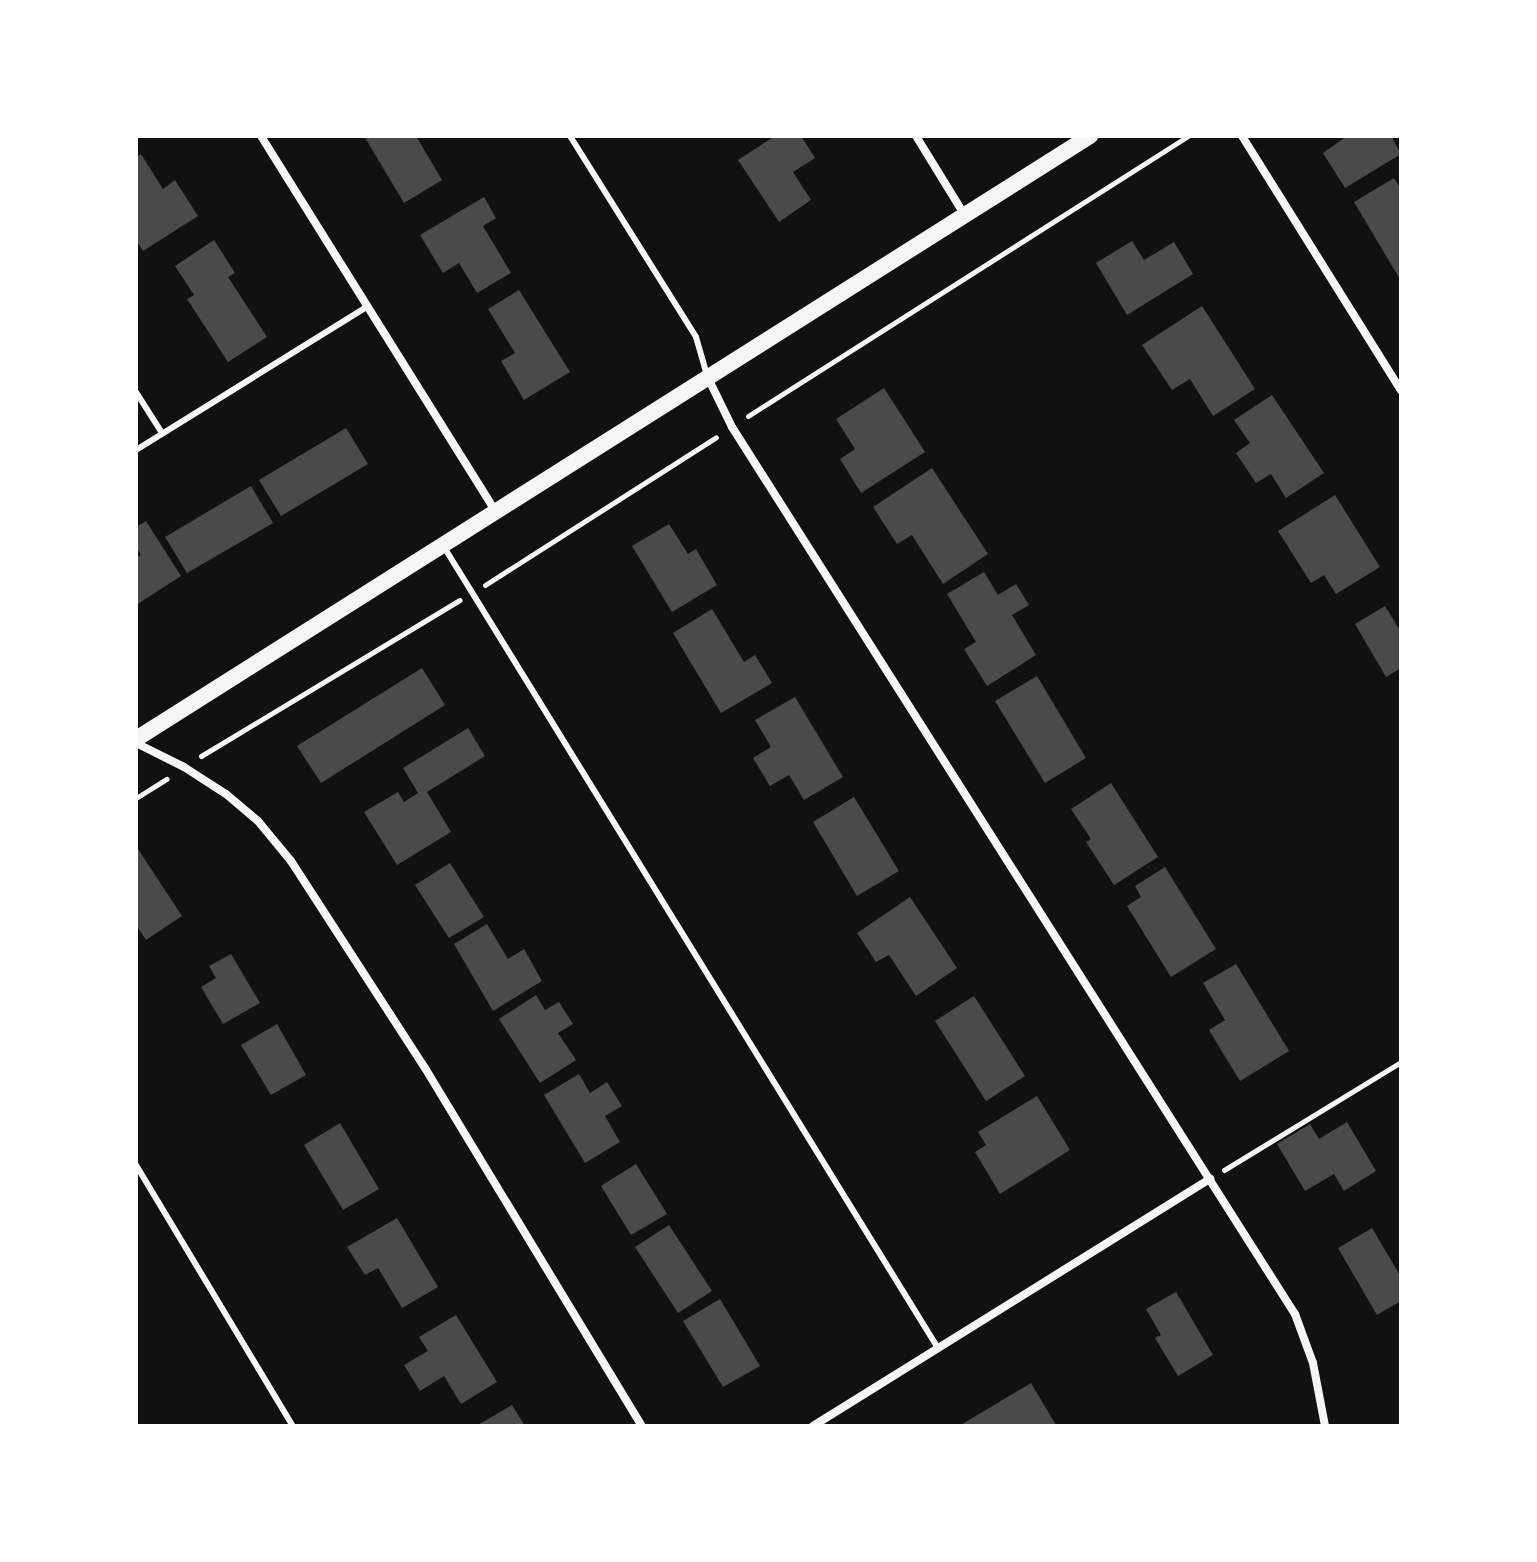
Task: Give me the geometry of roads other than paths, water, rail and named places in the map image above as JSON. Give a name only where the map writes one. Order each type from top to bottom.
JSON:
[{"type":"main road","points":[[136,741],[1090,136]]},
{"type":"street","points":[[261,136],[497,514]]},
{"type":"street","points":[[916,136],[964,214]]},
{"type":"street","points":[[1242,136],[1401,390]]},
{"type":"street","points":[[709,380],[732,427],[1295,1314],[1313,1363],[1325,1426]]},
{"type":"street","points":[[136,741],[226,794],[258,821],[321,902],[642,1426]]},
{"type":"street","points":[[813,1426],[1210,1179]]},
{"type":"lane","points":[[570,136],[696,337],[709,380]]},
{"type":"lane","points":[[136,450],[367,307]]},
{"type":"lane","points":[[136,392],[162,433]]},
{"type":"lane","points":[[444,547],[938,1348]]},
{"type":"lane","points":[[136,1165],[293,1426]]}]
